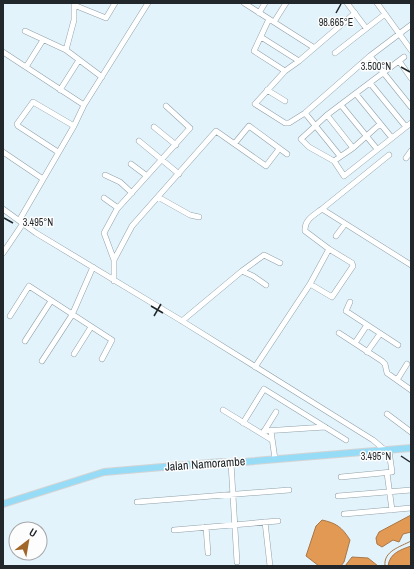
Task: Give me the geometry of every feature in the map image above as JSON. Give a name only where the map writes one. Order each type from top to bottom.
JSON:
[{"type":"main road","name":"Jalan Namorambe","points":[[3,504],[104,472],[221,462],[411,450]]},
{"type":"street","points":[[66,50],[74,20],[74,4],[106,18],[115,3]]},
{"type":"street","points":[[3,253],[22,221],[42,179],[74,126],[84,105],[148,3]]},
{"type":"street","points":[[244,3],[313,47]]},
{"type":"street","points":[[259,13],[265,3]]},
{"type":"street","points":[[274,22],[286,3]]},
{"type":"street","points":[[347,3],[366,28]]},
{"type":"street","points":[[377,3],[411,50]]},
{"type":"street","points":[[355,13],[313,47],[299,61],[285,71],[255,104],[286,123],[305,113],[370,56],[411,25]]},
{"type":"street","points":[[335,53],[386,14]]},
{"type":"street","points":[[269,19],[254,48],[254,52],[285,71]]},
{"type":"street","points":[[25,31],[66,50],[102,77]]},
{"type":"street","points":[[261,37],[299,61]]},
{"type":"street","points":[[26,67],[43,40]]},
{"type":"street","points":[[3,52],[84,105]]},
{"type":"street","points":[[370,56],[411,107]]},
{"type":"street","points":[[404,57],[314,126],[302,140],[309,147],[334,161],[344,176],[411,123]]},
{"type":"street","points":[[60,90],[79,60]]},
{"type":"street","points":[[399,61],[411,78]]},
{"type":"street","points":[[370,83],[406,127]]},
{"type":"street","points":[[267,90],[285,101]]},
{"type":"street","points":[[356,94],[392,138]]},
{"type":"street","points":[[58,152],[17,124],[33,102],[74,126]]},
{"type":"street","points":[[341,105],[377,149]]},
{"type":"street","points":[[114,281],[114,260],[103,234],[118,208],[176,145],[190,126],[166,106]]},
{"type":"street","points":[[305,113],[314,126],[340,156]]},
{"type":"street","points":[[327,116],[353,148]]},
{"type":"street","points":[[334,161],[353,148],[380,124]]},
{"type":"street","points":[[235,144],[249,126],[287,154]]},
{"type":"street","points":[[154,127],[176,145]]},
{"type":"street","points":[[114,260],[132,226],[216,131],[266,166],[279,149]]},
{"type":"street","points":[[139,141],[179,174]]},
{"type":"street","points":[[406,158],[411,151]]},
{"type":"street","points":[[3,152],[42,179]]},
{"type":"street","points":[[310,284],[332,297],[353,268],[352,263],[307,233],[305,229],[309,220],[389,155]]},
{"type":"street","points":[[131,164],[147,176]]},
{"type":"street","points":[[105,175],[120,182],[132,193]]},
{"type":"street","points":[[158,197],[190,215],[199,217]]},
{"type":"street","points":[[104,198],[118,208]]},
{"type":"street","points":[[3,209],[22,221],[36,233],[182,321],[388,451],[392,472],[342,477]]},
{"type":"street","points":[[322,209],[411,265]]},
{"type":"street","points":[[336,236],[345,224]]},
{"type":"street","points":[[255,367],[310,284],[329,249]]},
{"type":"street","points":[[182,321],[242,271],[265,255],[280,264]]},
{"type":"street","points":[[42,361],[72,314],[93,267]]},
{"type":"street","points":[[242,271],[253,276],[266,285]]},
{"type":"street","points":[[10,316],[28,286],[112,340],[102,358]]},
{"type":"street","points":[[25,341],[51,301]]},
{"type":"street","points":[[350,302],[346,311],[398,345]]},
{"type":"street","points":[[355,344],[367,325]]},
{"type":"street","points":[[74,354],[91,327]]},
{"type":"street","points":[[338,333],[385,364],[386,372],[411,390]]},
{"type":"street","points":[[367,352],[380,334]]},
{"type":"street","points":[[397,380],[407,364]]},
{"type":"street","points":[[243,422],[264,389],[346,440]]},
{"type":"street","points":[[223,410],[263,433],[272,440]]},
{"type":"street","points":[[263,433],[276,412]]},
{"type":"street","points":[[387,414],[411,432]]},
{"type":"street","points":[[263,433],[271,431],[325,427]]},
{"type":"street","points":[[271,431],[275,459]]},
{"type":"street","points":[[231,462],[237,562]]},
{"type":"street","points":[[387,473],[392,510]]},
{"type":"street","points":[[138,502],[289,490]]},
{"type":"street","points":[[338,496],[411,490]]},
{"type":"street","points":[[344,514],[411,508]]},
{"type":"street","points":[[174,530],[278,521]]},
{"type":"street","points":[[265,522],[270,566]]},
{"type":"street","points":[[206,527],[208,553]]},
{"type":"shaded area","points":[[411,515],[411,532],[403,534],[399,542],[393,540],[382,547],[377,544],[376,538],[379,532]]},
{"type":"shaded area","points":[[322,520],[338,526],[350,540],[344,562],[341,566],[319,566],[306,556],[316,526]]},
{"type":"shaded area","points":[[411,546],[411,566],[388,566],[393,555]]},
{"type":"shaded area","points":[[352,557],[368,558],[378,566],[345,566]]},
{"type":"waterway","points":[[385,566],[385,561],[389,553],[411,541]]}]
